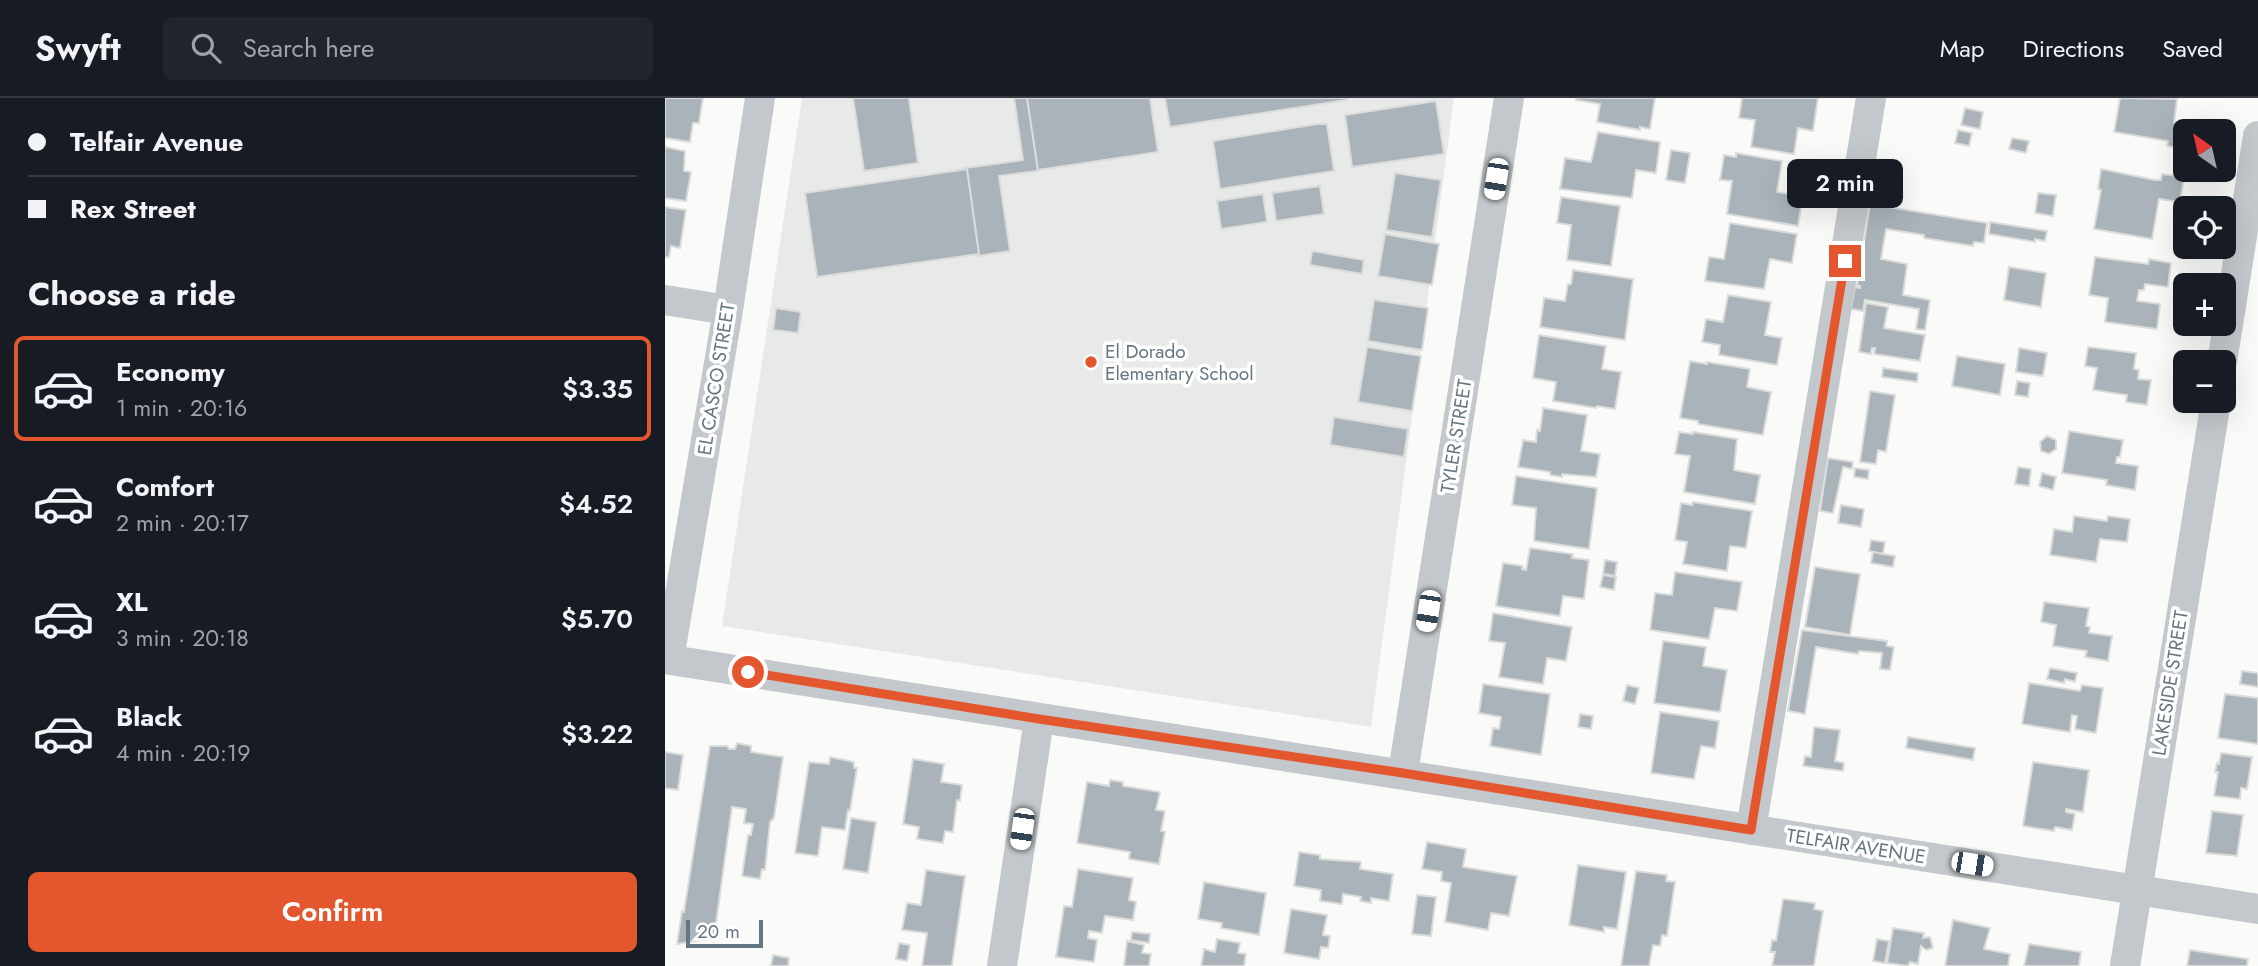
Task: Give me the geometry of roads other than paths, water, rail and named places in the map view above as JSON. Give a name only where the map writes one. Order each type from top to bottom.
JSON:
[{"type":"street","name":"EL CASCO STREET","points":[[667,659],[728,310],[760,98]]},
{"type":"street","name":"TYLER STREET","points":[[1403,773],[1509,98]]},
{"type":"street","points":[[1751,830],[1871,98]]},
{"type":"street","points":[[2224,350],[2258,136]]},
{"type":"street","points":[[665,300],[728,310]]},
{"type":"street","name":"LAKESIDE STREET","points":[[2125,966],[2214,413]]},
{"type":"street","name":"TELFAIR AVENUE","points":[[667,659],[2258,909]]},
{"type":"street","points":[[1002,966],[1039,719]]},
{"type":"place","name":"El Dorado Elementary School","points":[[1091,362]]}]
